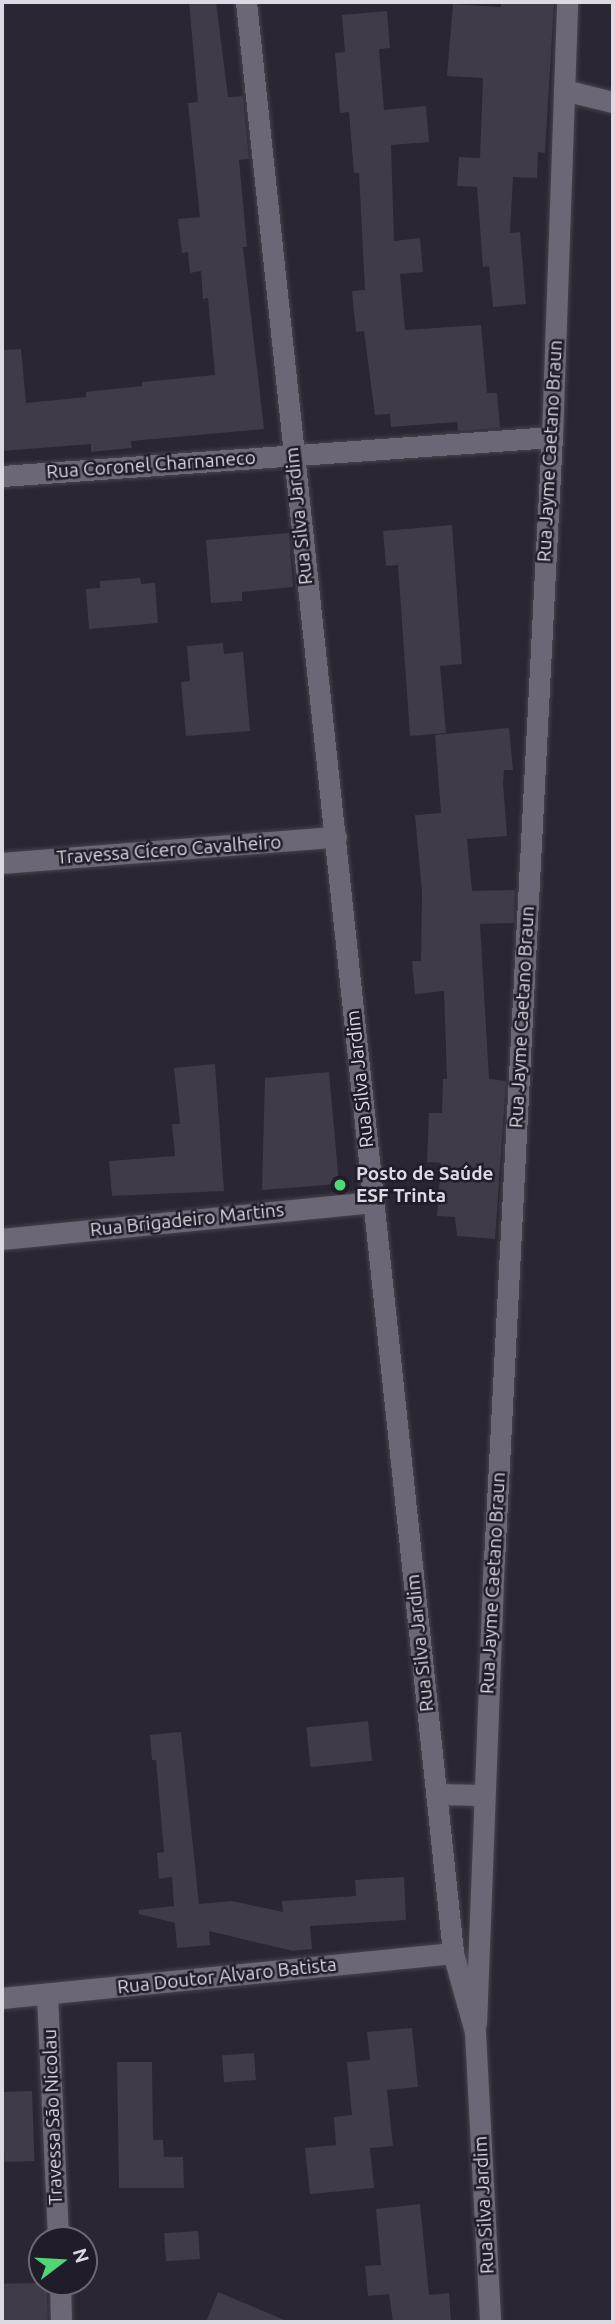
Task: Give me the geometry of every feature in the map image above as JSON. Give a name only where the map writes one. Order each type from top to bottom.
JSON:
[{"type":"street","name":"Rua Silva Jardim","points":[[246,2],[453,1954],[475,2032],[490,2322]]},
{"type":"street","name":"Rua Jayme Caetano Braun","points":[[475,2032],[483,1795],[552,437],[567,2]]},
{"type":"street","points":[[564,90],[613,102]]},
{"type":"street","name":"Rua Coronel Charnaneco","points":[[2,476],[552,437]]},
{"type":"street","name":"Travessa Cícero Cavalheiro","points":[[2,863],[336,837]]},
{"type":"street","name":"Rua Brigadeiro Martins","points":[[2,1239],[372,1202]]},
{"type":"street","points":[[436,1794],[483,1795]]},
{"type":"street","name":"Rua Doutor Alvaro Batista","points":[[2,1998],[453,1954]]},
{"type":"street","name":"Travessa São Nicolau","points":[[47,1995],[57,2226]]},
{"type":"street","points":[[60,2296],[61,2322]]},
{"type":"building","points":[[189,2],[216,2],[228,97],[243,96],[249,159],[239,160],[247,247],[243,247],[264,429],[131,441],[132,448],[91,452],[91,444],[2,451],[2,350],[21,349],[26,403],[86,397],[86,392],[142,386],[142,382],[215,375],[208,298],[203,299],[201,271],[190,273],[188,252],[182,253],[178,219],[200,217],[188,103],[198,102]]},
{"type":"building","points":[[501,2],[554,2],[545,153],[538,152],[537,178],[513,177],[510,233],[520,232],[526,304],[493,307],[489,266],[483,267],[477,187],[457,186],[459,157],[480,158],[483,78],[447,76],[453,4],[501,7]]},
{"type":"building","points":[[387,11],[390,48],[379,49],[384,110],[426,106],[429,142],[391,145],[394,241],[420,238],[423,272],[400,274],[405,330],[481,325],[487,393],[497,393],[500,428],[458,431],[457,422],[391,427],[390,414],[375,415],[364,331],[356,332],[352,291],[365,290],[359,173],[354,173],[349,112],[340,113],[335,53],[345,52],[342,15]]},
{"type":"building","points":[[452,525],[462,664],[440,666],[446,733],[410,736],[398,565],[386,566],[383,531]]},
{"type":"building","points":[[289,533],[293,587],[242,592],[242,601],[211,603],[206,540]]},
{"type":"building","points":[[140,578],[141,584],[155,583],[158,623],[89,629],[86,589],[100,588],[100,581]]},
{"type":"building","points":[[223,643],[224,654],[243,652],[250,731],[186,736],[181,682],[190,681],[187,646]]},
{"type":"building","points":[[509,728],[513,770],[504,770],[503,783],[507,836],[467,839],[472,891],[515,890],[514,923],[480,924],[489,1079],[506,1081],[495,1239],[457,1236],[455,1217],[437,1216],[441,1163],[427,1162],[429,1113],[442,1113],[443,1079],[447,1079],[444,991],[415,994],[412,961],[421,961],[422,893],[415,815],[441,813],[435,735]]},
{"type":"building","points":[[215,1064],[224,1191],[112,1196],[109,1161],[175,1156],[172,1124],[180,1124],[174,1068]]},
{"type":"building","points":[[329,1072],[339,1184],[262,1190],[265,1078]]},
{"type":"building","points":[[368,1721],[372,1761],[311,1767],[306,1727]]},
{"type":"building","points":[[181,1732],[199,1904],[232,1901],[283,1912],[282,1901],[356,1896],[355,1880],[404,1877],[406,1920],[310,1926],[312,1949],[293,1951],[209,1931],[210,1945],[177,1948],[175,1923],[139,1914],[139,1910],[174,1906],[172,1877],[159,1879],[157,1853],[164,1852],[156,1760],[152,1760],[150,1735]]},
{"type":"building","points":[[412,2028],[418,2087],[387,2090],[393,2146],[370,2148],[374,2188],[310,2194],[305,2148],[336,2145],[334,2117],[352,2115],[347,2062],[370,2060],[367,2032]]},
{"type":"building","points":[[254,2053],[256,2080],[224,2082],[222,2055]]},
{"type":"building","points":[[117,2062],[152,2062],[153,2140],[163,2140],[164,2157],[183,2157],[184,2188],[119,2188]]},
{"type":"building","points":[[32,2091],[34,2161],[4,2162],[2,2092]]},
{"type":"building","points":[[420,2204],[429,2295],[449,2293],[451,2322],[393,2322],[389,2294],[368,2296],[365,2266],[381,2265],[376,2209]]},
{"type":"building","points":[[198,2231],[200,2259],[166,2261],[164,2233]]},
{"type":"building","points":[[28,2283],[28,2296],[47,2296],[48,2322],[3,2322],[2,2284]]},
{"type":"building","points":[[218,2292],[289,2322],[206,2322]]},
{"type":"place","name":"Posto de Saúde ESF Trinta","points":[[340,1185]]}]
